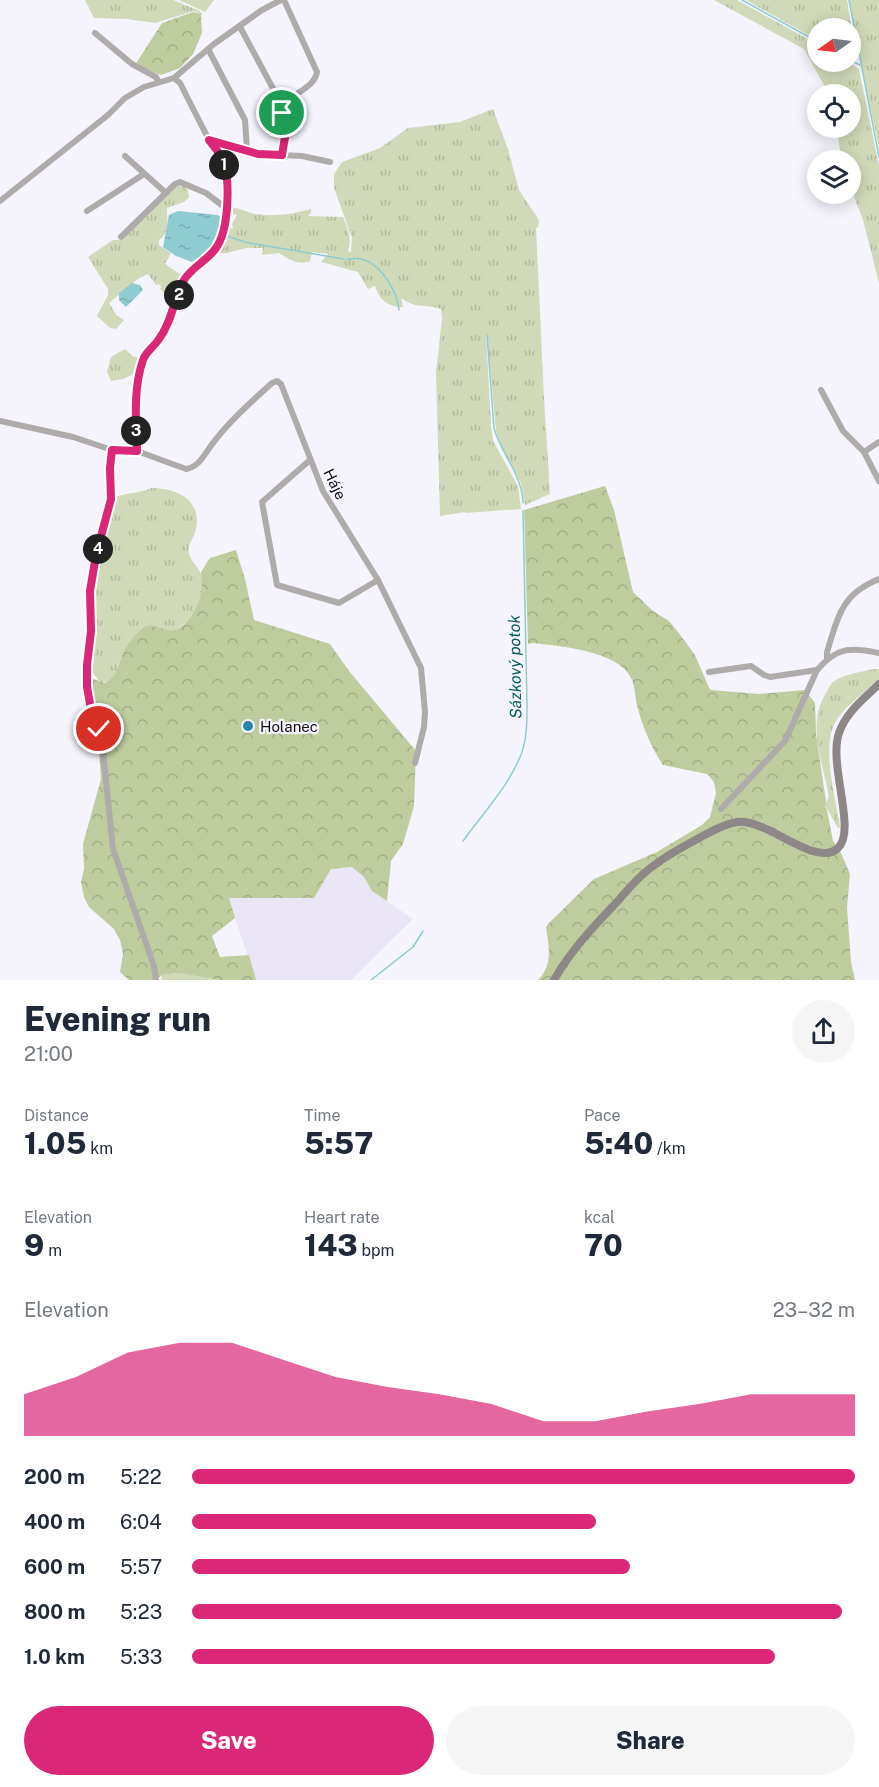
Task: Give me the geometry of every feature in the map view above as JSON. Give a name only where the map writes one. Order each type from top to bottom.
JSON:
[{"type":"street","points":[[0,201],[108,115],[125,98],[159,82],[174,78],[208,49],[262,10],[283,0],[317,72],[313,82],[282,107]]},
{"type":"street","points":[[240,27],[282,107],[286,131],[282,155]]},
{"type":"street","points":[[95,33],[132,63],[156,77],[159,82]]},
{"type":"street","points":[[208,49],[245,120],[247,151]]},
{"type":"street","points":[[137,451],[136,394],[145,353],[159,339],[171,316],[184,280],[218,245],[223,234],[226,209],[226,170],[222,159],[209,140],[180,83],[174,78]]},
{"type":"street","points":[[209,140],[247,151],[302,156],[330,162]]},
{"type":"street","points":[[125,156],[166,193]]},
{"type":"street","points":[[87,211],[144,174]]},
{"type":"street","points":[[122,237],[175,184],[180,182],[206,193],[226,209]]},
{"type":"street","name":"Háje","points":[[0,421],[73,437],[112,450],[137,451],[181,468],[191,468],[200,462],[219,434],[233,419],[277,381],[323,491],[378,580],[421,668],[425,712],[424,727],[415,763]]},
{"type":"street","points":[[821,390],[843,431],[864,452],[879,481]]},
{"type":"street","points":[[864,452],[879,442]]},
{"type":"street","points":[[112,450],[110,506],[91,576],[91,631],[87,687],[103,752],[113,849],[154,966],[156,980]]},
{"type":"street","points":[[310,460],[262,502],[277,585],[339,603],[378,580]]},
{"type":"street","points":[[827,658],[827,652],[844,605],[858,589],[879,579]]},
{"type":"street","points":[[721,809],[785,741],[817,670],[827,658],[852,648],[879,653]]},
{"type":"street","points":[[709,672],[751,666],[767,677],[771,677],[817,670]]},
{"type":"street","points":[[554,980],[588,933],[643,874],[668,855],[719,828],[745,822],[765,828],[818,854],[832,852],[839,848],[846,834],[846,827],[835,759],[839,731],[849,713],[879,684]]},
{"type":"shaded area","points":[[352,867],[364,877],[372,891],[413,919],[351,980],[256,980],[228,898],[314,898],[331,869]]},
{"type":"green space","points":[[85,0],[173,0],[200,11],[203,15],[194,11],[155,23],[94,18]]},
{"type":"green space","points":[[179,0],[214,0],[205,12]]},
{"type":"green space","points":[[714,0],[737,0],[807,38],[807,54],[804,49]]},
{"type":"green space","points":[[746,0],[847,0],[850,18],[807,18],[807,34]]},
{"type":"green space","points":[[850,0],[879,0],[879,149],[861,61],[861,18],[852,18]]},
{"type":"green space","points":[[193,12],[201,14],[202,33],[193,54],[180,68],[161,75],[135,65],[162,23]]},
{"type":"green space","points":[[817,72],[860,72],[879,166],[879,283],[857,204],[861,204],[861,150],[840,150],[838,138],[861,138],[861,84],[823,84]]},
{"type":"green space","points":[[493,109],[508,149],[519,190],[539,220],[536,228],[550,494],[525,505],[521,483],[501,446],[496,430],[486,334],[493,441],[518,486],[521,509],[465,512],[440,516],[436,373],[441,309],[412,304],[401,298],[403,307],[389,304],[382,299],[375,286],[368,289],[358,272],[321,262],[328,254],[312,252],[310,261],[302,263],[279,253],[262,255],[263,248],[215,253],[228,230],[233,229],[232,224],[237,215],[233,214],[233,208],[270,215],[291,214],[311,209],[308,216],[343,217],[349,234],[348,251],[351,252],[352,238],[334,188],[334,174],[342,162],[380,148],[408,128],[460,122]]},
{"type":"green space","points":[[177,185],[185,187],[189,197],[184,202],[167,208],[165,234],[159,240],[159,245],[171,253],[165,264],[184,277],[175,303],[148,274],[139,278],[109,303],[116,315],[124,320],[116,329],[110,328],[97,316],[108,295],[108,289],[88,257],[113,240],[122,240]]},
{"type":"green space","points":[[125,349],[132,356],[141,359],[138,372],[123,379],[111,381],[107,372],[111,357]]},
{"type":"green space","points":[[605,486],[614,510],[633,592],[653,611],[669,621],[678,632],[695,655],[710,690],[759,694],[805,690],[815,703],[816,734],[825,806],[833,841],[850,874],[847,908],[851,962],[855,980],[538,980],[548,962],[546,927],[548,924],[594,879],[657,852],[702,825],[710,817],[716,793],[714,782],[707,774],[663,765],[644,728],[631,678],[624,669],[602,656],[587,652],[558,646],[528,644],[524,510]]},
{"type":"green space","points":[[151,488],[179,494],[192,504],[196,512],[197,521],[189,551],[190,557],[201,574],[203,583],[201,599],[193,613],[176,630],[167,631],[151,626],[126,648],[111,680],[100,682],[91,671],[94,579],[114,498]]},
{"type":"green space","points":[[236,550],[254,620],[330,644],[349,671],[416,751],[414,806],[403,844],[391,861],[387,901],[372,891],[364,877],[352,867],[331,869],[314,898],[229,898],[235,918],[212,936],[220,957],[249,955],[256,980],[219,980],[178,973],[162,975],[155,980],[129,980],[120,972],[123,954],[120,940],[114,929],[89,907],[81,882],[84,869],[83,844],[101,779],[98,737],[88,707],[91,678],[104,683],[109,681],[118,669],[125,649],[143,628],[151,626],[171,630],[182,626],[198,605],[202,586],[201,572],[210,558]]},
{"type":"green space","points":[[879,669],[879,679],[847,707],[832,729],[829,756],[840,827],[838,828],[825,805],[829,797],[818,744],[817,718],[820,706],[832,683],[847,675]]},
{"type":"green space","points":[[178,973],[219,980],[161,980],[162,975]]},
{"type":"water","points":[[178,211],[218,215],[223,219],[220,234],[214,245],[192,262],[176,256],[163,247],[169,215]]},
{"type":"water","points":[[132,283],[140,285],[143,290],[126,307],[119,300],[119,293]]},
{"type":"waterway","points":[[742,0],[807,36]]},
{"type":"waterway","points":[[849,0],[879,157]]},
{"type":"waterway","name":"Sázkový potok","points":[[226,236],[249,243],[344,259]]},
{"type":"waterway","name":"Sázkový potok","points":[[347,259],[362,259],[376,267],[392,287],[399,310]]},
{"type":"waterway","name":"Sázkový potok","points":[[487,335],[494,428],[501,447],[516,474],[523,503]]},
{"type":"waterway","name":"Sázkový potok","points":[[463,841],[511,776],[525,741],[527,706],[523,511]]},
{"type":"waterway","name":"Sázkový potok","points":[[371,980],[413,947],[423,931]]},
{"type":"place","name":"Holanec","points":[[248,726]]},
{"type":"route","points":[[99,729],[87,687],[91,631],[90,591],[96,555],[109,512],[112,450],[137,451],[136,394],[145,353],[159,339],[171,316],[184,280],[214,250],[223,234],[226,209],[226,170],[222,159],[209,140],[258,154],[282,155],[286,131],[282,113]]}]
